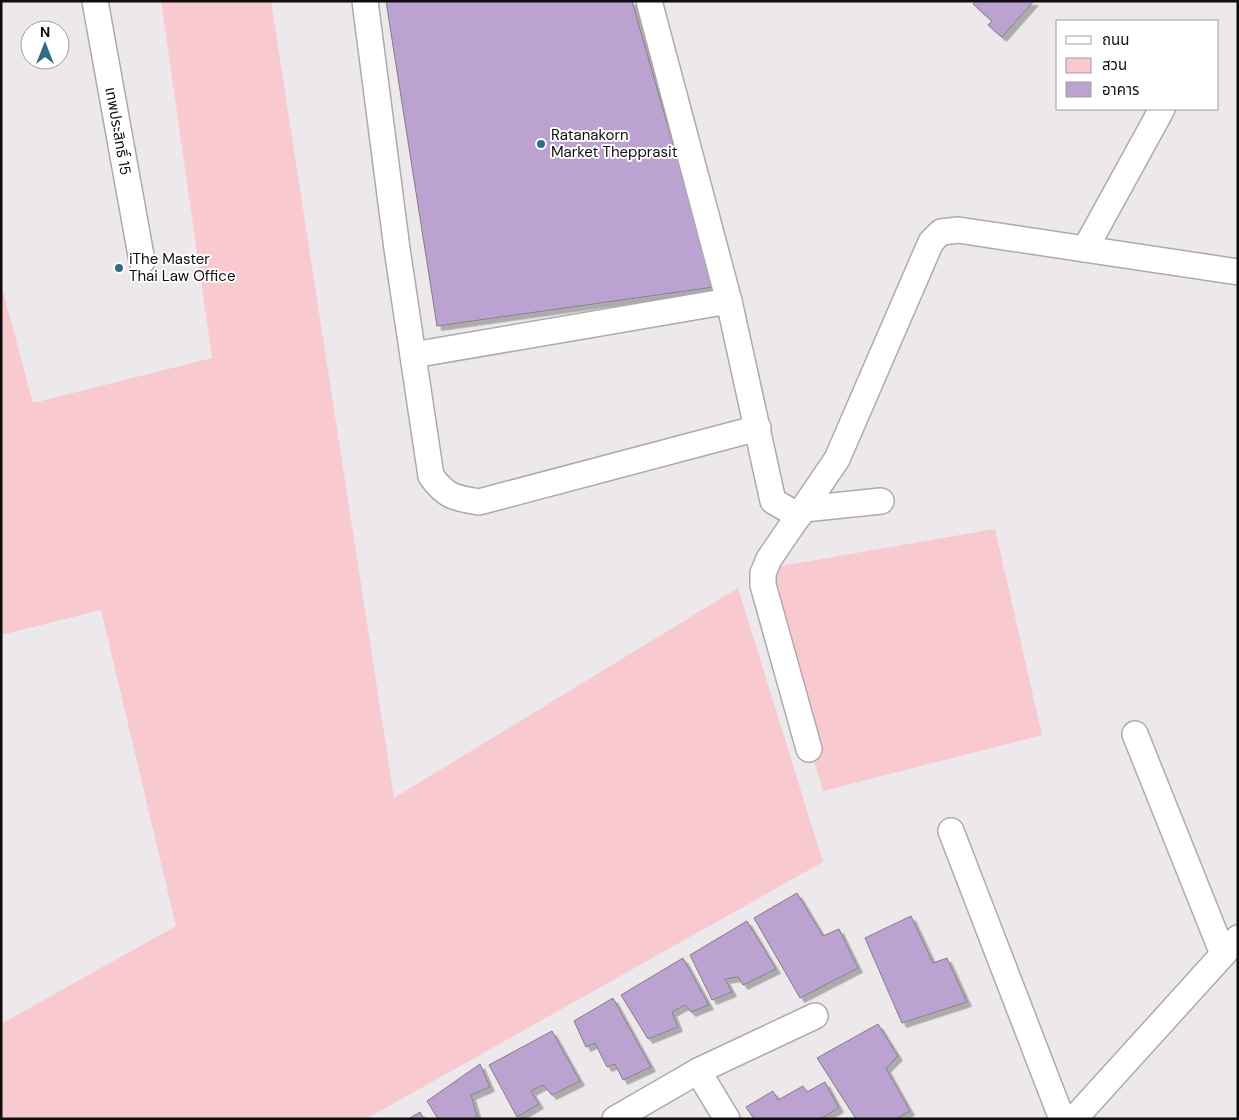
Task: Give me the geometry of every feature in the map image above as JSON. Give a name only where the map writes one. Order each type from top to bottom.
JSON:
[{"type":"street","name":"เทพประสิทธิ์ 15","points":[[95,1],[142,261]]},
{"type":"street","points":[[365,1],[431,476],[442,490],[457,499],[479,502],[758,428]]},
{"type":"street","points":[[649,1],[729,301],[773,501],[801,512],[881,501]]},
{"type":"street","points":[[1085,249],[1161,110]]},
{"type":"street","points":[[809,749],[763,585],[763,573],[769,559],[837,459],[931,242],[941,232],[958,230],[1238,272]]},
{"type":"street","points":[[413,355],[729,301]]},
{"type":"street","points":[[1074,1119],[1230,946],[1135,734]]},
{"type":"street","points":[[951,831],[1062,1119]]},
{"type":"street","points":[[615,1119],[698,1071],[815,1016]]},
{"type":"street","points":[[698,1071],[727,1119]]},
{"type":"green space","points":[[161,1],[271,1],[394,798],[738,588],[823,862],[366,1119],[1,1119],[1,1024],[176,926],[101,610],[1,635],[1,284],[33,403],[212,358]]},
{"type":"green space","points":[[995,529],[1042,735],[823,791],[757,570]]},
{"type":"building","name":"Ratanakorn Market Thepprasit","points":[[386,1],[632,1],[714,287],[437,326]]},
{"type":"building","points":[[976,1],[1034,1],[1002,37],[988,25],[992,21],[973,4]]},
{"type":"building","points":[[797,893],[823,936],[839,929],[858,968],[800,998],[754,918]]},
{"type":"building","points":[[911,916],[933,963],[947,958],[967,1002],[902,1023],[865,938]]},
{"type":"building","points":[[747,921],[776,969],[743,985],[738,977],[725,979],[732,992],[712,1000],[690,955]]},
{"type":"building","points":[[683,958],[709,1005],[691,1012],[685,1005],[672,1012],[678,1027],[648,1039],[621,995]]},
{"type":"building","points":[[613,998],[651,1067],[623,1080],[615,1064],[607,1067],[595,1043],[586,1047],[574,1021]]},
{"type":"building","points":[[878,1024],[898,1056],[886,1068],[910,1111],[896,1119],[856,1119],[817,1058]]},
{"type":"building","points":[[552,1031],[580,1081],[552,1095],[543,1085],[531,1091],[539,1104],[517,1117],[489,1065]]},
{"type":"building","points":[[480,1064],[490,1087],[471,1095],[478,1119],[438,1119],[427,1101]]},
{"type":"building","points":[[825,1082],[839,1108],[820,1119],[754,1119],[746,1107],[773,1091],[778,1100],[803,1086],[807,1092]]},
{"type":"building","points":[[420,1112],[424,1119],[408,1119]]},
{"type":"place","name":"Ratanakorn Market Thepprasit","points":[[541,144]]},
{"type":"place","name":"iThe Master Thai Law Office","points":[[119,268]]}]
